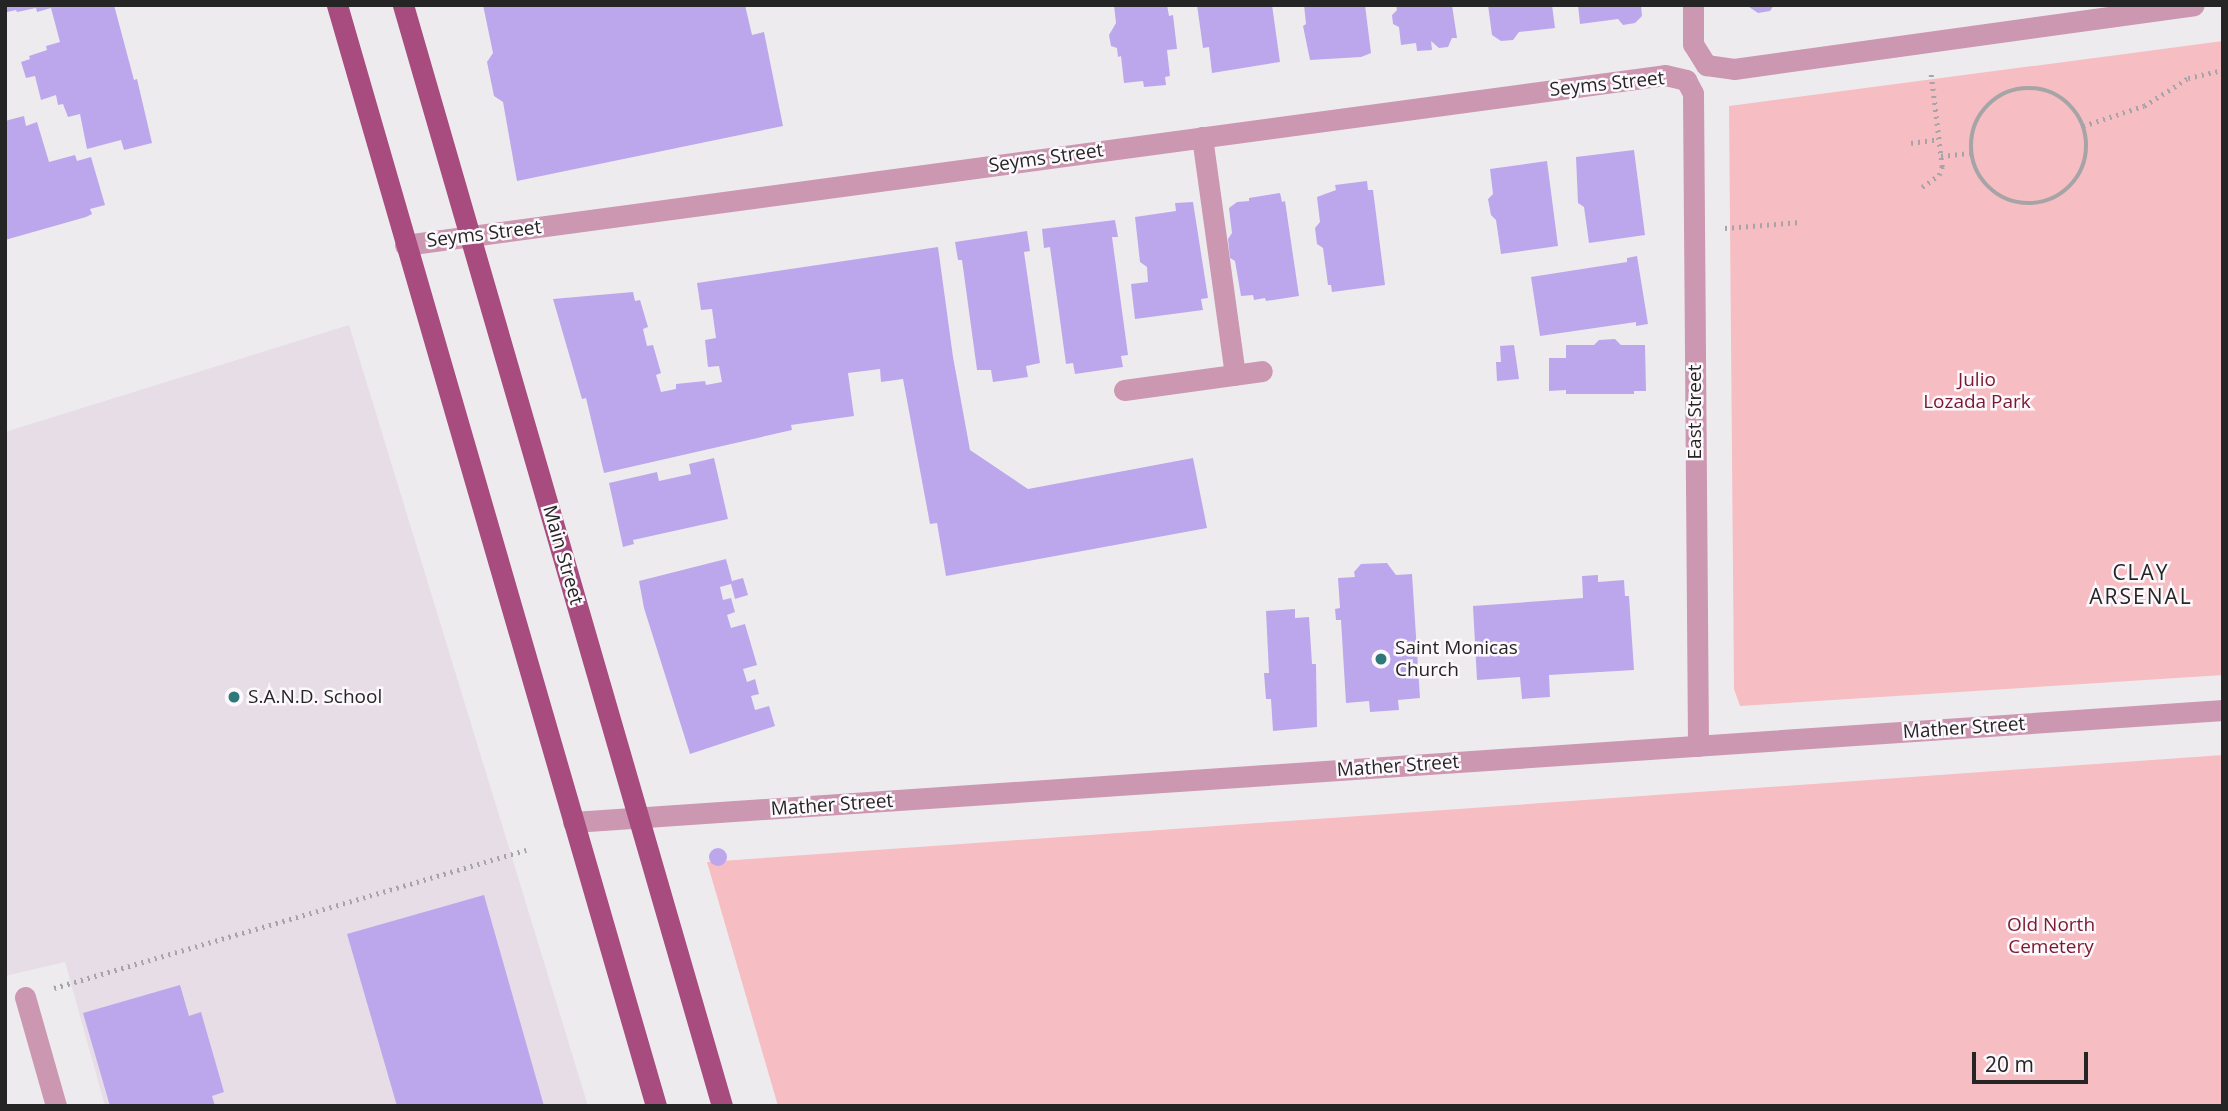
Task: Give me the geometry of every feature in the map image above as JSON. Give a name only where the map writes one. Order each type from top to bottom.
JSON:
[{"type":"main road","points":[[337,5],[656,1106]]},
{"type":"main road","name":"Main Street","points":[[403,5],[722,1106]]},
{"type":"street","points":[[1693,5],[1693,44],[1706,65],[1734,69],[2194,5]]},
{"type":"street","name":"Seyms Street","points":[[405,245],[1665,75],[1686,80]]},
{"type":"street","name":"East Street","points":[[1686,80],[1693,93],[1698,746]]},
{"type":"street","points":[[1202,137],[1235,375]]},
{"type":"street","points":[[1124,390],[1262,371]]},
{"type":"street","name":"Mather Street","points":[[573,822],[2223,710]]},
{"type":"street","points":[[24,997],[56,1106]]},
{"type":"path","points":[[2083,127],[2144,106],[2188,78],[2223,70]]},
{"type":"path","points":[[1922,187],[1939,175],[1941,156],[1931,75]]},
{"type":"path","points":[[2036,88],[2054,93],[2070,104],[2083,127],[2087,155],[2081,173],[2070,188],[2055,199],[2035,204],[2015,203],[1997,195],[1982,182],[1971,153],[1974,125],[1985,108],[2000,95],[2017,89],[2036,88]]},
{"type":"path","points":[[1910,143],[1938,139]]},
{"type":"path","points":[[1941,156],[1971,153]]},
{"type":"path","points":[[1725,228],[1801,222]]},
{"type":"path","points":[[24,997],[526,850]]},
{"type":"shaded area","name":"S.A.N.D. School","points":[[349,325],[588,1106],[105,1106],[65,962],[5,976],[5,432]]},
{"type":"green space","name":"Julio Lozada Park","points":[[2223,41],[2223,675],[1740,706],[1734,689],[1729,106]]},
{"type":"green space","name":"Old North Cemetery","points":[[2223,755],[2223,1106],[778,1106],[707,862]]},
{"type":"building","points":[[6,5],[114,5],[134,80],[137,79],[152,143],[124,150],[121,140],[87,149],[80,114],[68,117],[63,104],[58,105],[56,95],[41,100],[35,76],[26,78],[21,62],[47,50],[46,46],[60,42],[51,8],[37,12],[36,8],[7,12]]},
{"type":"building","points":[[483,5],[745,5],[752,35],[764,32],[783,126],[517,181],[503,102],[494,96],[487,62],[493,53]]},
{"type":"building","points":[[1114,5],[1167,5],[1169,16],[1173,15],[1177,49],[1167,50],[1170,76],[1165,77],[1166,85],[1144,87],[1143,81],[1124,83],[1121,56],[1118,57],[1117,48],[1111,46],[1109,35],[1116,23]]},
{"type":"building","points":[[1197,5],[1272,5],[1280,62],[1212,73],[1209,47],[1203,48]]},
{"type":"building","points":[[1304,5],[1365,5],[1371,53],[1361,57],[1310,60],[1303,26],[1306,24]]},
{"type":"building","points":[[1396,5],[1452,5],[1457,38],[1452,38],[1448,47],[1439,48],[1431,41],[1432,50],[1417,51],[1416,43],[1401,45],[1399,27],[1393,24],[1392,15],[1397,10]]},
{"type":"building","points":[[1488,5],[1552,5],[1555,28],[1519,32],[1513,40],[1501,41],[1492,35]]},
{"type":"building","points":[[1578,5],[1641,5],[1642,16],[1635,23],[1623,25],[1618,19],[1580,24]]},
{"type":"building","points":[[1746,5],[1774,5],[1770,11],[1758,13]]},
{"type":"building","points":[[24,116],[26,126],[37,122],[49,162],[75,155],[77,161],[91,157],[105,205],[90,209],[92,214],[86,217],[5,240],[5,121]]},
{"type":"building","points":[[1634,150],[1645,235],[1589,243],[1584,207],[1578,203],[1576,157]]},
{"type":"building","points":[[1547,161],[1558,246],[1501,254],[1496,220],[1491,215],[1488,199],[1493,194],[1490,169]]},
{"type":"building","points":[[1367,181],[1368,190],[1373,190],[1385,285],[1332,292],[1331,285],[1328,285],[1323,248],[1317,244],[1315,228],[1320,222],[1317,197],[1336,190],[1335,185]]},
{"type":"building","points":[[1280,193],[1282,202],[1285,201],[1299,296],[1266,301],[1265,298],[1254,300],[1253,295],[1241,296],[1235,261],[1230,258],[1228,239],[1232,233],[1229,208],[1237,202],[1249,201],[1249,198]]},
{"type":"building","points":[[1193,202],[1208,298],[1201,299],[1203,310],[1135,319],[1131,284],[1148,282],[1147,267],[1140,262],[1135,217],[1176,211],[1175,203]]},
{"type":"building","points":[[1115,220],[1118,237],[1112,237],[1128,355],[1121,356],[1123,367],[1075,374],[1073,363],[1066,364],[1050,247],[1044,248],[1042,229]]},
{"type":"building","points":[[1027,231],[1030,251],[1024,252],[1040,363],[1026,366],[1028,377],[993,382],[991,370],[977,370],[962,260],[958,260],[955,242]]},
{"type":"building","points":[[938,247],[953,357],[970,450],[1028,489],[1193,458],[1207,528],[946,576],[937,523],[930,524],[903,379],[881,382],[880,369],[848,373],[854,416],[791,425],[792,430],[604,473],[586,398],[582,399],[553,299],[633,292],[635,301],[640,300],[648,327],[643,329],[647,346],[653,345],[661,373],[656,375],[661,392],[676,389],[676,384],[705,381],[706,385],[722,382],[719,366],[708,367],[705,340],[716,338],[712,309],[701,310],[697,283]]},
{"type":"building","points":[[1637,256],[1648,324],[1636,326],[1636,322],[1540,336],[1531,277],[1627,262],[1627,258]]},
{"type":"building","points":[[1615,339],[1621,345],[1645,345],[1646,391],[1634,391],[1634,394],[1566,394],[1566,390],[1549,391],[1549,358],[1566,358],[1566,345],[1594,345],[1599,340]]},
{"type":"building","points":[[1514,345],[1519,379],[1497,381],[1496,362],[1501,362],[1500,346]]},
{"type":"building","points":[[714,458],[728,519],[633,540],[634,544],[623,547],[609,483],[657,472],[659,481],[691,474],[689,464]]},
{"type":"building","points":[[726,559],[732,581],[743,578],[748,595],[735,599],[731,584],[720,587],[723,600],[731,598],[735,612],[727,615],[731,628],[745,624],[757,665],[743,669],[747,682],[755,679],[759,694],[751,696],[755,710],[769,706],[775,726],[690,754],[644,608],[639,581]]},
{"type":"building","name":"Saint Monicas Church","points":[[1387,563],[1396,575],[1412,574],[1420,698],[1398,700],[1399,710],[1370,712],[1369,701],[1346,703],[1341,620],[1336,620],[1335,609],[1340,608],[1338,578],[1355,577],[1354,572],[1361,564]]},
{"type":"building","points":[[1598,575],[1598,582],[1624,580],[1625,596],[1629,596],[1634,670],[1549,675],[1550,697],[1522,699],[1520,677],[1477,680],[1473,606],[1583,598],[1582,576]]},
{"type":"building","points":[[1295,609],[1295,618],[1309,617],[1312,664],[1316,664],[1317,727],[1273,731],[1271,699],[1266,699],[1264,673],[1269,673],[1266,611]]},
{"type":"building","points":[[718,848],[724,851],[727,857],[724,863],[718,866],[712,863],[709,857],[712,851]]},
{"type":"building","points":[[484,895],[544,1106],[397,1106],[347,934]]},
{"type":"building","points":[[180,985],[189,1016],[201,1012],[224,1092],[212,1096],[215,1106],[110,1106],[83,1013]]},
{"type":"place","name":"Saint Monicas Church","points":[[1381,659]]},
{"type":"place","name":"S.A.N.D. School","points":[[234,697]]},
{"type":"district","name":"CLAY ARSENAL","points":[[2141,584]]}]
